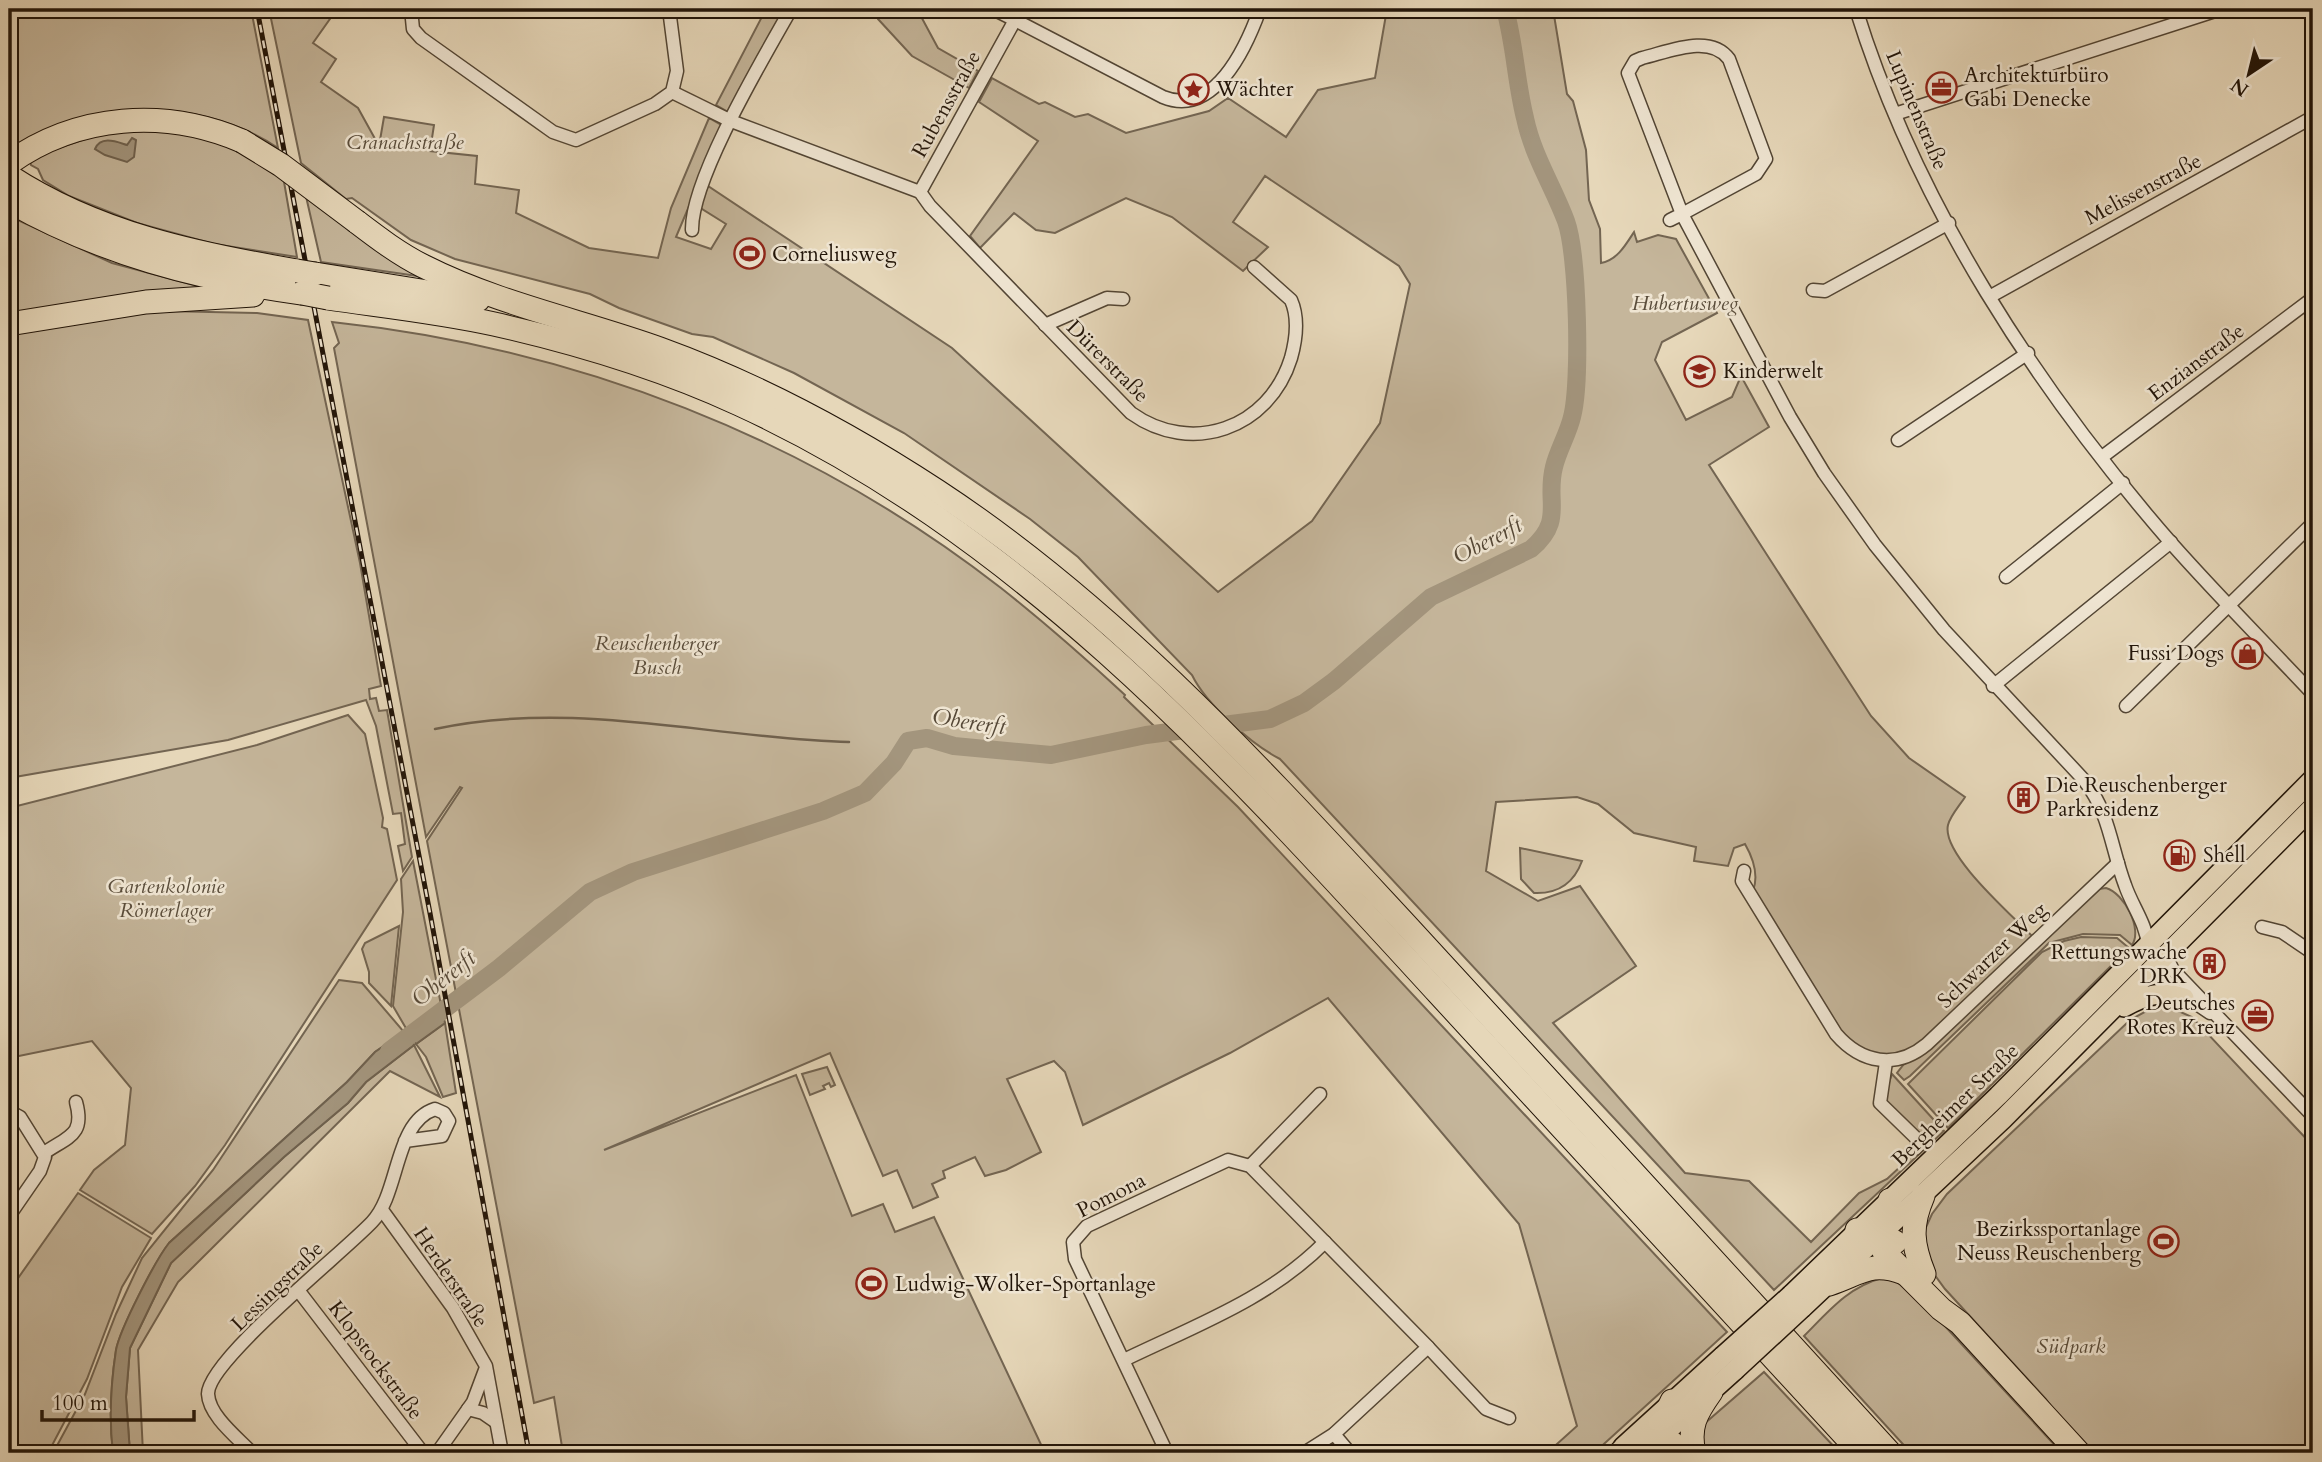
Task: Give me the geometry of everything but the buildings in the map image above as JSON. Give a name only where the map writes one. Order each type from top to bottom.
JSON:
[{"type":"highway","points":[[638,353],[299,282],[250,286],[159,265],[70,233],[10,180],[37,145],[66,133],[131,120],[193,124],[243,141],[427,268],[569,320],[638,353],[751,386],[806,413],[940,493],[1010,542],[1072,592],[1222,731],[1486,1012],[1890,1453]]},
{"type":"highway","points":[[9,324],[146,302],[299,282]]},
{"type":"highway","points":[[325,287],[437,292],[569,320]]},
{"type":"highway","points":[[661,361],[801,434],[932,512],[1072,619],[1168,707],[1325,870],[1861,1453]]},
{"type":"highway","points":[[1914,1273],[1914,1216],[1923,1196]]},
{"type":"highway","points":[[1882,1233],[1891,1200]]},
{"type":"highway","points":[[1857,1230],[1882,1233],[1896,1242],[1914,1273],[1947,1301],[1960,1323],[2076,1451]]},
{"type":"highway","points":[[1829,1284],[1869,1267],[1888,1267],[1914,1273]]},
{"type":"highway","points":[[1694,1453],[1692,1424],[1695,1413],[1711,1392]]},
{"type":"highway","points":[[1654,1448],[1658,1431],[1672,1401]]},
{"type":"highway","points":[[1654,1448],[1667,1439],[1682,1453]]},
{"type":"highway","points":[[1618,1453],[1642,1440],[1654,1448]]},
{"type":"main road","name":"Bergheimer Straße","points":[[1618,1453],[1672,1401],[1729,1363],[1796,1302],[1857,1230],[1891,1200],[2313,779]]},
{"type":"main road","name":"Bergheimer Straße","points":[[1796,1302],[1829,1284],[1923,1196],[2105,1018],[2313,807]]},
{"type":"main road","points":[[2148,945],[2162,959]]},
{"type":"main road","points":[[2105,1018],[2143,996],[2161,993],[2184,998]]},
{"type":"main road","name":"Bergheimer Straße","points":[[1654,1448],[1711,1392],[1729,1363]]},
{"type":"street","points":[[411,9],[413,29],[421,38],[565,138],[585,139],[655,104],[672,92],[677,71],[670,9]]},
{"type":"street","points":[[692,230],[692,211],[731,121],[791,9]]},
{"type":"street","points":[[993,9],[1163,97],[1182,102],[1202,98],[1216,87],[1248,36],[1261,9]]},
{"type":"street","name":"Lupinenstraße","points":[[1856,9],[1895,114],[1949,223],[2028,353],[2102,457],[2171,542],[2313,694]]},
{"type":"street","points":[[1895,114],[2221,9]]},
{"type":"street","name":"Rubensstraße","points":[[920,192],[1015,20]]},
{"type":"street","points":[[1676,217],[1756,174],[1766,159],[1765,150],[1729,59],[1723,52],[1711,46],[1642,58],[1635,61],[1628,73],[1676,217],[1824,474],[1901,578],[1993,686],[2093,791],[2105,813],[2118,863],[2135,909],[2145,927],[2148,945]]},
{"type":"street","points":[[672,92],[731,121]]},
{"type":"street","name":"Melissenstraße","points":[[1991,296],[2313,117]]},
{"type":"street","name":"Dürerstraße","points":[[731,121],[920,192],[930,206],[1045,326],[1139,419],[1171,433],[1209,435],[1240,423],[1259,409],[1282,379],[1293,351],[1296,315],[1291,300],[1254,267]]},
{"type":"street","points":[[1812,290],[1825,291],[1949,223]]},
{"type":"street","name":"Dürerstraße","points":[[1045,326],[1107,298],[1123,299]]},
{"type":"street","name":"Enzianstraße","points":[[2102,457],[2313,298]]},
{"type":"street","points":[[1898,440],[2028,353]]},
{"type":"street","points":[[2006,577],[2123,483]]},
{"type":"street","points":[[2126,706],[2313,523]]},
{"type":"street","points":[[1993,686],[2171,542]]},
{"type":"street","name":"Schwarzer Weg","points":[[1886,1062],[1912,1055],[1927,1044],[2118,863]]},
{"type":"street","points":[[1744,872],[1742,881],[1836,1034],[1852,1051],[1886,1062],[1880,1102],[1919,1140],[1920,1144],[1915,1149]]},
{"type":"street","points":[[2262,927],[2282,932],[2313,953]]},
{"type":"street","points":[[2162,959],[2165,981],[2184,998],[2216,1017]]},
{"type":"street","points":[[2162,959],[2169,962],[2216,1017],[2313,1116]]},
{"type":"street","points":[[1320,1094],[1250,1166],[1486,1409],[1509,1418]]},
{"type":"street","points":[[9,1216],[40,1171],[44,1153],[78,1129],[81,1120],[76,1102]]},
{"type":"street","points":[[9,1111],[20,1117],[44,1153]]},
{"type":"street","name":"Lessingstraße","points":[[252,1453],[212,1408],[208,1388],[222,1365],[382,1210],[394,1183],[405,1141]]},
{"type":"street","name":"Pomona","points":[[1167,1453],[1075,1259],[1072,1247],[1076,1237],[1087,1226],[1221,1162],[1236,1160],[1250,1166]]},
{"type":"street","name":"Herderstraße","points":[[382,1210],[453,1308],[486,1366],[502,1453]]},
{"type":"street","points":[[1124,1360],[1258,1296],[1283,1280],[1325,1242]]},
{"type":"street","name":"Klopstockstraße","points":[[298,1290],[423,1453]]},
{"type":"street","points":[[1304,1453],[1334,1434],[1428,1347]]},
{"type":"street","points":[[437,1453],[480,1388],[486,1366]]},
{"type":"street","points":[[468,1409],[483,1413],[496,1422]]},
{"type":"street","points":[[1334,1434],[1350,1453]]},
{"type":"green space","points":[[9,9],[251,9],[278,148],[246,130],[210,118],[172,111],[134,110],[9,151]]},
{"type":"green space","points":[[269,9],[321,9],[332,16],[313,43],[336,59],[321,82],[358,108],[379,146],[384,117],[434,125],[430,151],[477,156],[475,184],[519,190],[516,213],[589,248],[658,258],[671,208],[709,118],[723,126],[676,237],[711,249],[726,224],[699,207],[708,186],[952,348],[1218,592],[1312,521],[1380,423],[1410,284],[1399,266],[1265,176],[1233,222],[1268,247],[1243,271],[1172,217],[1126,198],[1055,233],[1036,230],[1014,213],[980,248],[970,236],[1038,141],[979,102],[992,78],[1039,104],[1045,102],[1075,117],[1088,114],[1126,133],[1209,111],[1228,98],[1286,137],[1318,90],[1375,78],[1387,9],[1553,9],[1567,94],[1573,101],[1586,150],[1589,200],[1600,229],[1601,263],[1616,256],[1634,232],[1637,242],[1658,235],[1676,239],[1717,313],[1662,342],[1655,360],[1686,420],[1732,397],[1741,376],[1769,427],[1709,465],[1871,716],[1909,758],[1965,797],[1948,825],[1955,852],[1980,884],[2032,936],[1919,1047],[1887,1057],[1858,1049],[1841,1034],[1753,891],[1754,867],[1745,844],[1734,848],[1728,866],[1694,861],[1696,847],[1634,833],[1598,804],[1577,797],[1496,802],[1486,871],[1538,901],[1580,886],[1636,966],[1553,1023],[1685,1173],[1749,1181],[1811,1242],[1859,1193],[1887,1179],[1928,1141],[1883,1100],[1892,1074],[1944,1131],[1774,1290],[1280,759],[1243,733],[1218,710],[1192,675],[1078,557],[1030,519],[904,433],[794,373],[713,337],[692,334],[619,308],[590,294],[455,259],[411,240],[352,198],[346,199],[301,163]]},
{"type":"green space","points":[[766,9],[785,9],[730,113],[716,105]]},
{"type":"green space","points":[[878,9],[917,9],[938,48],[978,71],[969,88],[912,56],[878,19]]},
{"type":"green space","points":[[121,127],[210,135],[283,176],[297,257],[214,244],[137,223],[69,196],[43,180],[38,169],[31,165],[29,158]]},
{"type":"green space","points":[[305,192],[424,277],[321,262]]},
{"type":"green space","points":[[9,216],[112,263],[220,292],[9,318]]},
{"type":"green space","points":[[164,311],[257,313],[308,320],[360,563],[381,686],[369,689],[370,699],[376,698],[379,711],[387,710],[412,857],[403,871],[398,846],[405,844],[401,813],[393,814],[376,726],[366,700],[228,740],[9,778],[9,334],[68,322]]},
{"type":"green space","name":"Reuschenberger Busch","points":[[332,322],[423,335],[512,353],[600,378],[685,408],[768,444],[849,486],[927,534],[1001,588],[1064,640],[1125,695],[1124,697],[1238,807],[1727,1332],[1594,1453],[1547,1453],[1577,1426],[1519,1224],[1328,998],[1230,1053],[1083,1125],[1065,1072],[1054,1061],[1007,1079],[1041,1152],[1006,1170],[985,1176],[975,1157],[943,1171],[945,1178],[932,1184],[938,1197],[913,1208],[897,1170],[883,1176],[830,1053],[604,1150],[796,1075],[852,1216],[883,1204],[895,1232],[934,1217],[1045,1453],[563,1453],[554,1397],[534,1403],[427,841],[462,788],[460,787],[426,837],[334,348],[339,343]]},
{"type":"green space","name":"Gartenkolonie Römerlager","points":[[348,715],[365,734],[383,818],[382,827],[387,829],[397,880],[225,1145],[195,1186],[152,1234],[80,1190],[94,1170],[125,1145],[131,1088],[92,1041],[9,1058],[9,808],[257,745]]},
{"type":"green space","points":[[1520,848],[1582,861],[1579,869],[1564,886],[1550,892],[1534,893],[1521,879]]},
{"type":"green space","points":[[413,861],[441,1005],[407,1030],[393,1006],[403,912],[401,879]]},
{"type":"green space","points":[[2106,888],[2119,897],[2130,912],[2135,930],[2132,945],[2120,935],[2083,934],[2049,943],[1910,1076],[1904,1080],[1897,1073],[1904,1064],[1930,1049],[2099,889]]},
{"type":"green space","points":[[399,926],[391,1006],[369,983],[369,972],[362,949],[365,943]]},
{"type":"green space","points":[[2081,937],[2117,938],[2129,948],[1948,1128],[1908,1084],[2042,952],[2064,941]]},
{"type":"green space","points":[[339,980],[362,983],[404,1032],[375,1052],[347,1082],[169,1243],[139,1295],[116,1350],[111,1402],[113,1453],[53,1453],[85,1394],[116,1314],[142,1258],[213,1170]]},
{"type":"green space","name":"Bezirkssportanlage Neuss Reuschenberg","points":[[2167,1006],[2192,1017],[2313,1146],[2313,1453],[2089,1453],[2067,1430],[2046,1399],[1934,1274],[1922,1236],[1932,1214],[1947,1194],[2130,1020],[2152,1008]]},
{"type":"green space","points":[[445,1023],[456,1093],[443,1097],[426,1057],[416,1044]]},
{"type":"green space","points":[[414,1045],[440,1097],[390,1071],[178,1282],[138,1350],[143,1453],[130,1453],[126,1397],[130,1348],[171,1263],[284,1157],[348,1103],[366,1082]]},
{"type":"green space","points":[[827,1067],[835,1085],[831,1087],[829,1083],[823,1086],[825,1089],[810,1095],[802,1074]]},
{"type":"green space","points":[[78,1193],[151,1238],[122,1287],[87,1379],[48,1453],[9,1453],[9,1291]]},
{"type":"green space","points":[[1882,1278],[1895,1280],[1931,1311],[2062,1453],[1911,1453],[1804,1336],[1849,1294]]},
{"type":"green space","points":[[1764,1372],[1840,1453],[1700,1453],[1704,1424]]},
{"type":"shaded area","points":[[132,138],[136,140],[134,157],[127,162],[95,149],[105,141],[127,145]]},
{"type":"shaded area","points":[[441,1005],[445,1023],[416,1044],[407,1030]]},
{"type":"shaded area","points":[[404,1032],[414,1045],[366,1082],[348,1103],[284,1157],[171,1263],[130,1348],[126,1397],[130,1453],[113,1453],[111,1402],[116,1350],[139,1295],[169,1243],[347,1082],[375,1052]]},
{"type":"waterway","name":"Obererft","points":[[389,1051],[499,968],[590,892],[633,872],[823,811],[865,793],[894,763],[908,741],[927,738],[954,746],[1051,755],[1146,735],[1270,719],[1304,703],[1334,681],[1431,597],[1531,549],[1548,529],[1551,520],[1554,467],[1568,430],[1575,400],[1576,289],[1566,221],[1538,158],[1525,118],[1505,9]]},
{"type":"waterway","points":[[435,729],[487,721],[591,719],[849,742]]},
{"type":"railway","points":[[257,9],[430,913],[529,1453]]},
{"type":"place","name":"Architekturbüro Gabi Denecke","points":[[1941,87]]},
{"type":"place","name":"Wächter","points":[[1193,89]]},
{"type":"place","name":"Corneliusweg","points":[[749,254]]},
{"type":"place","name":"Kinderwelt","points":[[1700,371]]},
{"type":"place","name":"Fussi Dogs","points":[[2247,653]]},
{"type":"place","name":"Die Reuschenberger Parkresidenz","points":[[2023,797]]},
{"type":"place","name":"Shell","points":[[2180,855]]},
{"type":"place","name":"Rettungswache DRK","points":[[2210,964]]},
{"type":"place","name":"Deutsches Rotes Kreuz","points":[[2258,1015]]},
{"type":"place","name":"Bezirkssportanlage Neuss Reuschenberg","points":[[2164,1241]]},
{"type":"place","name":"Ludwig-Wolker-Sportanlage","points":[[872,1284]]},
{"type":"park label","name":"Cranachstraße","points":[[405,142]]},
{"type":"park label","name":"Hubertusweg","points":[[1685,303]]},
{"type":"park label","name":"Südpark","points":[[2071,1346]]}]
